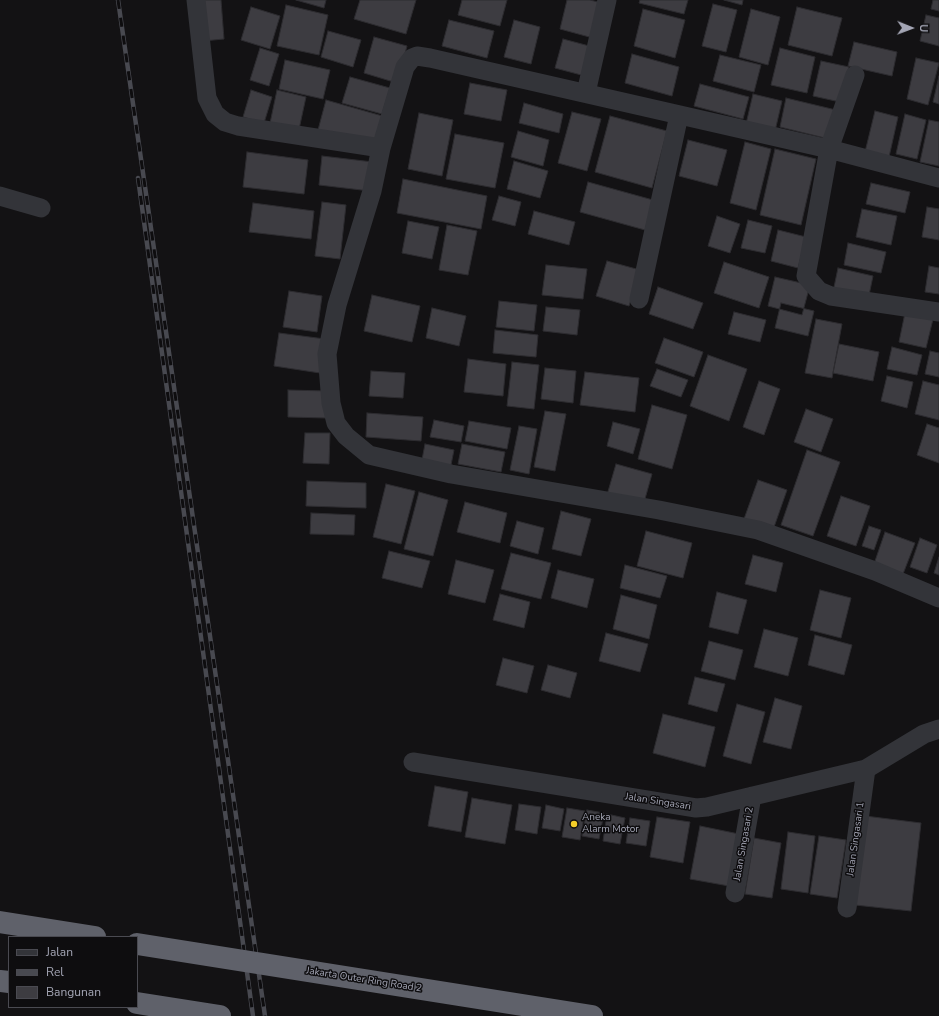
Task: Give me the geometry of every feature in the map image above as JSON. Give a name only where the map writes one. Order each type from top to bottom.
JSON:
[{"type":"highway","points":[[0,922],[89,936]]},
{"type":"highway","name":"Jakarta Outer Ring Road 2","points":[[138,944],[592,1016]]},
{"type":"highway","points":[[138,1003],[220,1016]]},
{"type":"street","points":[[196,0],[207,98],[215,114],[226,122],[238,126],[381,148]]},
{"type":"street","points":[[586,93],[607,0]]},
{"type":"street","points":[[939,178],[828,149],[586,93],[417,56],[412,58],[405,67],[381,148],[372,191],[337,305],[327,354],[331,403],[336,423],[346,436],[369,455],[451,474],[659,510],[758,530],[875,572],[939,598]]},
{"type":"street","points":[[855,75],[828,149],[806,276],[819,291],[830,296],[939,312]]},
{"type":"street","points":[[639,299],[679,115]]},
{"type":"street","points":[[0,196],[41,208]]},
{"type":"street","name":"Jalan Singasari","points":[[413,762],[696,808],[708,807],[866,769],[924,734],[939,729]]},
{"type":"street","name":"Jalan Singasari 1","points":[[847,908],[866,769]]},
{"type":"street","name":"Jalan Singasari 2","points":[[735,893],[752,796]]},
{"type":"building","points":[[200,0],[221,0],[224,39],[203,41]]},
{"type":"building","points":[[296,0],[326,0],[324,8]]},
{"type":"building","points":[[360,0],[416,0],[406,34],[354,19]]},
{"type":"building","points":[[462,0],[507,0],[500,26],[458,15]]},
{"type":"building","points":[[567,0],[590,0],[602,3],[593,38],[560,29]]},
{"type":"building","points":[[640,0],[688,0],[684,14],[639,3]]},
{"type":"building","points":[[724,0],[743,0],[742,5]]},
{"type":"building","points":[[933,0],[939,0],[939,11],[931,9]]},
{"type":"building","points":[[713,4],[737,10],[726,52],[702,46]]},
{"type":"building","points":[[286,5],[328,15],[319,55],[277,46]]},
{"type":"building","points":[[251,7],[280,16],[270,49],[241,40]]},
{"type":"building","points":[[797,7],[842,18],[832,56],[788,45]]},
{"type":"building","points":[[643,9],[685,20],[675,58],[634,46]]},
{"type":"building","points":[[751,9],[780,17],[768,65],[739,57]]},
{"type":"building","points":[[926,15],[939,18],[939,46],[920,41]]},
{"type":"building","points":[[449,20],[494,31],[487,58],[442,46]]},
{"type":"building","points":[[514,20],[540,27],[531,64],[504,57]]},
{"type":"building","points":[[328,31],[361,40],[353,67],[321,57]]},
{"type":"building","points":[[374,37],[407,46],[397,83],[364,73]]},
{"type":"building","points":[[563,39],[593,47],[585,76],[555,68]]},
{"type":"building","points":[[854,42],[897,52],[892,76],[848,66]]},
{"type":"building","points":[[260,48],[279,54],[269,86],[250,80]]},
{"type":"building","points":[[780,48],[815,57],[807,93],[771,85]]},
{"type":"building","points":[[632,54],[679,67],[672,96],[625,83]]},
{"type":"building","points":[[720,55],[761,65],[754,92],[713,81]]},
{"type":"building","points":[[916,58],[939,63],[928,105],[907,99]]},
{"type":"building","points":[[285,60],[330,70],[323,99],[279,89]]},
{"type":"building","points":[[821,61],[849,67],[840,102],[813,96]]},
{"type":"building","points":[[939,76],[939,104],[933,102]]},
{"type":"building","points":[[350,77],[390,88],[382,114],[342,103]]},
{"type":"building","points":[[470,83],[507,90],[501,121],[464,114]]},
{"type":"building","points":[[700,84],[749,97],[743,119],[694,106]]},
{"type":"building","points":[[251,90],[272,97],[264,123],[243,117]]},
{"type":"building","points":[[277,90],[306,97],[298,134],[269,128]]},
{"type":"building","points":[[753,94],[782,101],[775,131],[746,124]]},
{"type":"building","points":[[786,98],[836,110],[829,139],[780,127]]},
{"type":"building","points":[[326,100],[386,117],[377,147],[318,130]]},
{"type":"building","points":[[524,103],[563,114],[559,133],[519,123]]},
{"type":"building","points":[[875,111],[898,117],[889,157],[865,152]]},
{"type":"building","points":[[572,112],[601,119],[587,171],[558,163]]},
{"type":"building","points":[[419,113],[453,120],[442,176],[408,169]]},
{"type":"building","points":[[905,114],[926,120],[917,159],[896,154]]},
{"type":"building","points":[[610,116],[667,131],[652,188],[595,172]]},
{"type":"building","points":[[929,120],[939,122],[939,166],[920,162]]},
{"type":"building","points":[[518,131],[549,140],[543,166],[511,157]]},
{"type":"building","points":[[455,134],[504,143],[495,188],[446,179]]},
{"type":"building","points":[[688,140],[727,150],[717,186],[679,176]]},
{"type":"building","points":[[745,142],[771,149],[756,210],[730,203]]},
{"type":"building","points":[[775,149],[816,159],[801,225],[760,215]]},
{"type":"building","points":[[247,152],[308,160],[304,194],[243,187]]},
{"type":"building","points":[[322,156],[373,162],[370,191],[319,185]]},
{"type":"building","points":[[514,161],[548,171],[540,198],[507,189]]},
{"type":"building","points":[[403,179],[487,196],[481,229],[397,213]]},
{"type":"building","points":[[588,182],[653,200],[645,230],[580,212]]},
{"type":"building","points":[[871,183],[910,192],[905,213],[866,204]]},
{"type":"building","points":[[499,196],[521,202],[515,226],[492,220]]},
{"type":"building","points":[[322,202],[346,205],[340,259],[315,256]]},
{"type":"building","points":[[253,203],[314,211],[311,239],[249,232]]},
{"type":"building","points":[[927,207],[939,209],[939,240],[922,237]]},
{"type":"building","points":[[862,209],[897,216],[891,245],[856,237]]},
{"type":"building","points":[[534,211],[575,222],[569,245],[528,234]]},
{"type":"building","points":[[717,216],[740,224],[730,253],[708,246]]},
{"type":"building","points":[[748,220],[772,226],[765,253],[741,248]]},
{"type":"building","points":[[408,221],[439,227],[432,259],[402,253]]},
{"type":"building","points":[[447,225],[477,231],[468,275],[439,270]]},
{"type":"building","points":[[778,230],[806,237],[798,268],[771,261]]},
{"type":"building","points":[[848,243],[886,252],[881,273],[844,265]]},
{"type":"building","points":[[607,261],[640,270],[629,306],[596,296]]},
{"type":"building","points":[[724,262],[769,277],[759,308],[714,293]]},
{"type":"building","points":[[546,265],[587,269],[583,299],[542,295]]},
{"type":"building","points":[[929,266],[939,268],[939,294],[925,292]]},
{"type":"building","points":[[838,268],[873,276],[868,300],[833,292]]},
{"type":"building","points":[[775,277],[810,285],[802,315],[768,306]]},
{"type":"building","points":[[658,287],[703,303],[693,329],[649,314]]},
{"type":"building","points":[[289,291],[322,296],[317,332],[283,327]]},
{"type":"building","points":[[372,295],[420,306],[412,342],[364,331]]},
{"type":"building","points":[[499,301],[537,305],[534,331],[496,327]]},
{"type":"building","points":[[781,303],[814,311],[808,336],[775,328]]},
{"type":"building","points":[[546,307],[580,310],[577,335],[543,331]]},
{"type":"building","points":[[432,308],[466,316],[459,346],[426,338]]},
{"type":"building","points":[[906,308],[934,315],[926,348],[899,342]]},
{"type":"building","points":[[734,312],[766,320],[760,342],[728,334]]},
{"type":"building","points":[[816,319],[842,324],[832,378],[805,373]]},
{"type":"building","points":[[495,330],[538,335],[536,357],[493,353]]},
{"type":"building","points":[[279,333],[325,339],[320,373],[274,366]]},
{"type":"building","points":[[664,338],[703,352],[694,377],[655,363]]},
{"type":"building","points":[[839,344],[879,352],[873,381],[833,373]]},
{"type":"building","points":[[892,347],[922,355],[917,375],[887,369]]},
{"type":"building","points":[[930,351],[939,353],[939,377],[925,374]]},
{"type":"building","points":[[708,355],[747,369],[729,421],[690,406]]},
{"type":"building","points":[[468,359],[506,364],[503,396],[464,392]]},
{"type":"building","points":[[512,362],[539,365],[534,409],[507,406]]},
{"type":"building","points":[[545,368],[576,371],[573,403],[541,399]]},
{"type":"building","points":[[657,369],[688,380],[681,397],[650,386]]},
{"type":"building","points":[[371,371],[405,373],[403,398],[369,396]]},
{"type":"building","points":[[585,372],[639,378],[635,412],[580,405]]},
{"type":"building","points":[[887,376],[913,382],[907,408],[881,401]]},
{"type":"building","points":[[759,381],[780,389],[764,435],[743,427]]},
{"type":"building","points":[[923,381],[939,385],[939,420],[915,414]]},
{"type":"building","points":[[288,390],[327,391],[326,418],[288,417]]},
{"type":"building","points":[[652,405],[687,415],[672,469],[638,459]]},
{"type":"building","points":[[806,409],[833,419],[821,452],[794,442]]},
{"type":"building","points":[[545,411],[566,414],[555,471],[534,467]]},
{"type":"building","points":[[367,413],[423,417],[421,441],[366,437]]},
{"type":"building","points":[[434,420],[464,426],[461,442],[430,437]]},
{"type":"building","points":[[469,421],[511,428],[507,449],[465,441]]},
{"type":"building","points":[[613,422],[640,429],[633,454],[607,446]]},
{"type":"building","points":[[927,424],[939,428],[939,463],[917,455]]},
{"type":"building","points":[[519,426],[537,429],[529,474],[510,470]]},
{"type":"building","points":[[305,433],[330,433],[329,464],[303,463]]},
{"type":"building","points":[[425,444],[454,450],[450,470],[421,465]]},
{"type":"building","points":[[462,444],[505,452],[501,472],[458,464]]},
{"type":"building","points":[[807,450],[840,462],[813,536],[781,525]]},
{"type":"building","points":[[616,464],[652,474],[643,506],[607,495]]},
{"type":"building","points":[[758,480],[787,490],[773,530],[744,519]]},
{"type":"building","points":[[307,481],[366,483],[366,508],[306,506]]},
{"type":"building","points":[[386,484],[415,491],[401,544],[373,537]]},
{"type":"building","points":[[419,492],[448,500],[433,556],[404,549]]},
{"type":"building","points":[[841,496],[870,506],[856,546],[827,536]]},
{"type":"building","points":[[465,502],[507,513],[500,543],[457,532]]},
{"type":"building","points":[[561,511],[591,519],[581,556],[552,549]]},
{"type":"building","points":[[311,513],[355,515],[354,535],[310,534]]},
{"type":"building","points":[[517,521],[544,528],[538,554],[510,546]]},
{"type":"building","points":[[869,526],[881,530],[874,550],[862,546]]},
{"type":"building","points":[[646,531],[692,543],[683,578],[637,566]]},
{"type":"building","points":[[885,532],[915,543],[903,574],[874,564]]},
{"type":"building","points":[[920,538],[937,545],[927,573],[910,567]]},
{"type":"building","points":[[389,551],[430,561],[422,588],[382,578]]},
{"type":"building","points":[[511,553],[551,563],[541,599],[501,589]]},
{"type":"building","points":[[753,555],[783,563],[776,592],[745,584]]},
{"type":"building","points":[[939,557],[939,575],[934,573]]},
{"type":"building","points":[[456,560],[494,570],[485,603],[448,594]]},
{"type":"building","points":[[625,565],[667,576],[660,598],[620,588]]},
{"type":"building","points":[[558,570],[594,579],[587,608],[551,598]]},
{"type":"building","points":[[820,590],[851,598],[841,638],[810,630]]},
{"type":"building","points":[[717,592],[747,600],[738,634],[709,627]]},
{"type":"building","points":[[500,594],[530,602],[524,628],[493,620]]},
{"type":"building","points":[[621,595],[657,605],[649,639],[613,629]]},
{"type":"building","points":[[764,629],[798,638],[788,676],[754,667]]},
{"type":"building","points":[[606,633],[648,644],[640,672],[599,661]]},
{"type":"building","points":[[815,635],[852,645],[844,675],[808,665]]},
{"type":"building","points":[[709,641],[743,650],[735,680],[701,671]]},
{"type":"building","points":[[503,658],[534,666],[527,693],[496,685]]},
{"type":"building","points":[[548,665],[577,673],[570,698],[541,690]]},
{"type":"building","points":[[695,677],[725,684],[717,712],[688,704]]},
{"type":"building","points":[[775,698],[802,706],[791,749],[763,742]]},
{"type":"building","points":[[737,704],[765,712],[751,764],[723,756]]},
{"type":"building","points":[[663,714],[715,727],[705,767],[653,753]]},
{"type":"building","points":[[435,786],[468,792],[461,832],[428,826]]},
{"type":"building","points":[[472,798],[512,805],[505,844],[465,837]]},
{"type":"building","points":[[519,804],[541,807],[537,834],[515,830]]},
{"type":"building","points":[[546,805],[564,809],[560,831],[542,828]]},
{"type":"building","name":"Aneka Alarm Motor","points":[[567,808],[585,811],[580,840],[562,837]]},
{"type":"building","points":[[587,810],[604,813],[599,839],[582,836]]},
{"type":"building","points":[[607,814],[625,818],[620,844],[603,841]]},
{"type":"building","points":[[865,816],[921,823],[911,911],[855,905]]},
{"type":"building","points":[[657,817],[690,822],[683,863],[650,857]]},
{"type":"building","points":[[630,818],[650,821],[646,846],[626,843]]},
{"type":"building","points":[[700,826],[739,834],[729,886],[690,879]]},
{"type":"building","points":[[788,832],[815,836],[808,893],[781,889]]},
{"type":"building","points":[[819,836],[846,840],[837,898],[810,894]]},
{"type":"building","points":[[754,838],[781,843],[772,898],[745,894]]},
{"type":"railway","points":[[118,0],[265,1016]]},
{"type":"railway","points":[[138,178],[253,1016]]},
{"type":"place","name":"Aneka Alarm Motor","points":[[574,824]]}]
